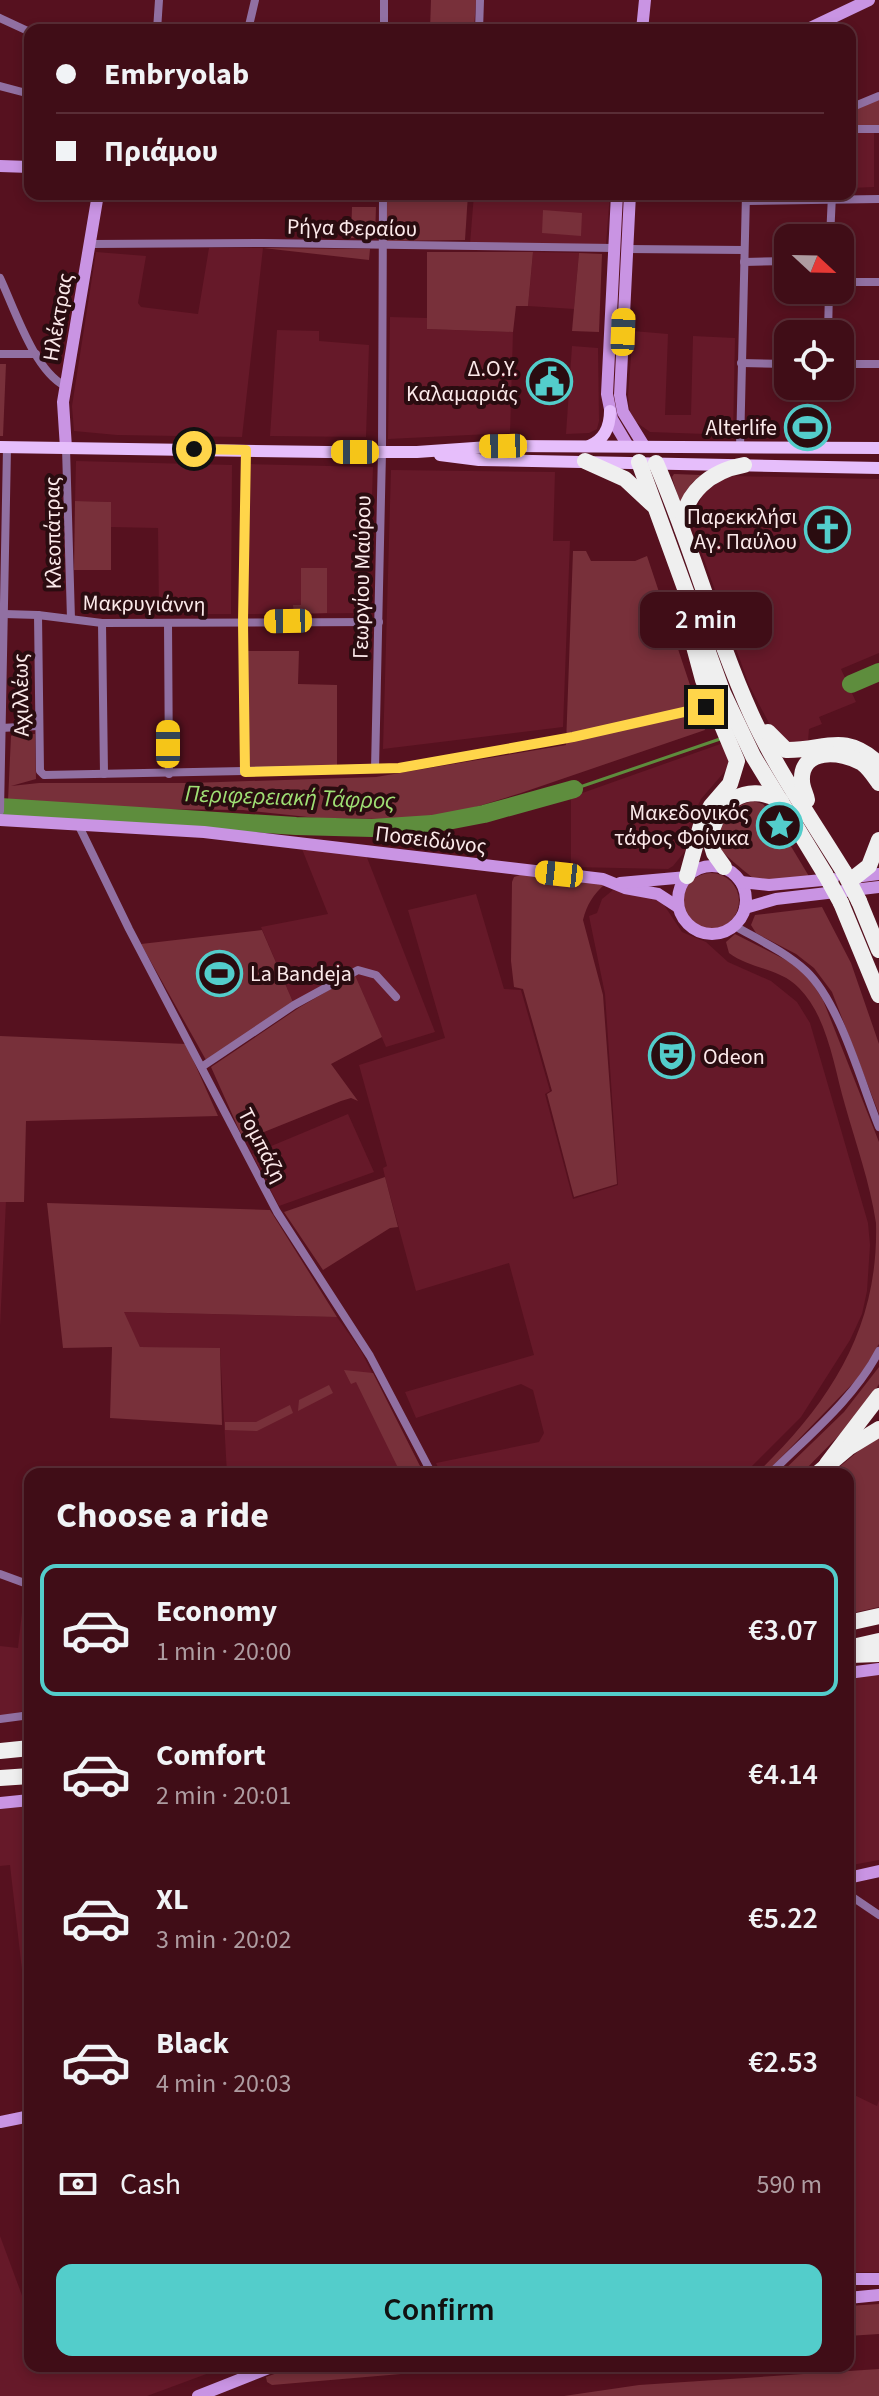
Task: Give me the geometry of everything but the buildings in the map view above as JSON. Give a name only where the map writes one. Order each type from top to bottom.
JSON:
[{"type":"highway","points":[[587,454],[628,481],[648,499],[660,516]]},
{"type":"highway","points":[[646,457],[660,516],[723,693],[753,756],[841,903],[879,995]]},
{"type":"highway","points":[[646,457],[684,537],[754,721],[806,809],[850,874],[879,950]]},
{"type":"highway","points":[[684,537],[684,514],[697,488],[718,473],[744,465]]},
{"type":"highway","points":[[675,559],[697,661],[737,761],[730,784],[711,806],[699,829],[687,877]]},
{"type":"highway","points":[[754,721],[786,750],[838,744],[858,749],[879,764]]},
{"type":"highway","points":[[806,809],[807,796],[801,780],[805,766],[815,756],[833,754],[856,760],[865,765],[879,783]]},
{"type":"highway","points":[[724,867],[714,853],[710,840],[723,809],[749,792],[765,794],[782,802]]},
{"type":"highway","points":[[850,874],[865,871],[877,878],[879,840]]},
{"type":"highway","points":[[823,1468],[879,1396]]},
{"type":"highway","points":[[823,1468],[879,1429]]},
{"type":"highway","points":[[854,1622],[879,1616]]},
{"type":"highway","points":[[854,1647],[879,1641]]},
{"type":"highway","points":[[854,1655],[879,1654]]},
{"type":"highway","points":[[0,1751],[24,1749]]},
{"type":"highway","points":[[0,1778],[24,1776]]},
{"type":"main road","points":[[587,454],[606,431],[610,411]]},
{"type":"main road","points":[[587,454],[628,446],[646,457],[740,448],[879,448]]},
{"type":"main road","points":[[4,448],[417,452],[479,460],[587,454],[744,465],[879,468]]},
{"type":"street","points":[[157,24],[159,0]]},
{"type":"street","points":[[249,24],[255,0]]},
{"type":"street","points":[[384,0],[384,24]]},
{"type":"street","points":[[479,24],[480,0]]},
{"type":"street","points":[[643,24],[645,0]]},
{"type":"street","points":[[819,24],[869,0]]},
{"type":"street","points":[[0,18],[24,29]]},
{"type":"street","points":[[0,86],[24,92]]},
{"type":"street","points":[[856,106],[879,96]]},
{"type":"street","points":[[856,129],[879,129]]},
{"type":"street","points":[[0,166],[24,167]]},
{"type":"street","points":[[856,198],[879,199]]},
{"type":"street","name":"Ηλέκτρας","points":[[66,448],[62,410],[65,386],[97,200]]},
{"type":"street","name":"Γεωργίου Μαύρου","points":[[375,769],[382,452],[383,200]]},
{"type":"street","points":[[617,200],[621,404],[646,457]]},
{"type":"street","points":[[628,446],[610,411],[607,371],[620,248],[629,200]]},
{"type":"street","points":[[740,448],[746,200]]},
{"type":"street","points":[[831,224],[832,200]]},
{"type":"street","name":"Ρήγα Φεραίου","points":[[91,244],[264,243],[744,250]]},
{"type":"street","points":[[744,262],[774,261]]},
{"type":"street","points":[[0,278],[36,354],[51,377],[65,386]]},
{"type":"street","points":[[854,282],[879,282]]},
{"type":"street","points":[[0,354],[36,354]]},
{"type":"street","points":[[741,363],[774,364]]},
{"type":"street","points":[[854,364],[879,364]]},
{"type":"street","points":[[0,811],[4,448]]},
{"type":"street","name":"Κλεοπάτρας","points":[[66,448],[69,461],[71,619]]},
{"type":"street","points":[[245,772],[243,622],[246,450]]},
{"type":"street","name":"Μακρυγιάννη","points":[[4,614],[102,623],[379,622]]},
{"type":"street","name":"Αχιλλέως","points":[[38,615],[41,774],[104,774]]},
{"type":"street","points":[[102,623],[104,774],[412,766],[573,737],[706,707]]},
{"type":"street","points":[[168,623],[169,774]]},
{"type":"street","points":[[2,728],[38,726]]},
{"type":"street","name":"Ποσειδώνος","points":[[0,820],[204,832],[603,879],[658,894],[678,907]]},
{"type":"street","name":"Τομπάζη","points":[[77,823],[277,1212],[370,1356],[429,1468]]},
{"type":"street","points":[[617,885],[687,877],[708,865],[724,867],[734,873],[746,894],[745,908],[733,925],[719,933],[698,931],[685,922],[678,907],[679,892],[687,877]]},
{"type":"street","points":[[741,882],[769,885],[850,874]]},
{"type":"street","points":[[745,908],[877,878]]},
{"type":"street","points":[[733,925],[797,963],[818,984],[835,1013],[879,1127]]},
{"type":"street","points":[[203,1066],[294,1005],[358,970],[376,975],[396,997]]},
{"type":"street","points":[[776,1468],[837,1408],[879,1351]]},
{"type":"street","points":[[0,1574],[24,1583]]},
{"type":"street","points":[[854,1672],[879,1669]]},
{"type":"street","points":[[0,1719],[24,1716]]},
{"type":"street","points":[[0,1803],[24,1801]]},
{"type":"street","points":[[854,1877],[879,1871]]},
{"type":"street","points":[[854,1898],[879,1915]]},
{"type":"street","points":[[0,2122],[24,2117]]},
{"type":"street","points":[[854,2279],[879,2279]]},
{"type":"street","points":[[854,2297],[879,2295]]},
{"type":"street","points":[[198,2396],[259,2372]]},
{"type":"shaded area","points":[[431,0],[476,0],[474,24],[430,24]]},
{"type":"shaded area","points":[[879,98],[879,126],[856,126],[856,108]]},
{"type":"shaded area","points":[[856,132],[874,132],[874,187],[856,188]]},
{"type":"shaded area","points":[[386,200],[468,200],[465,240],[386,241]]},
{"type":"shaded area","points":[[474,200],[610,200],[606,244],[470,244]]},
{"type":"shaded area","points":[[352,207],[376,207],[375,238],[351,238]]},
{"type":"shaded area","points":[[543,210],[582,213],[581,236],[542,233]]},
{"type":"shaded area","points":[[209,248],[263,248],[242,437],[117,435],[74,431],[72,406],[96,252],[146,256],[138,303],[141,307],[198,314]]},
{"type":"shaded area","points":[[263,248],[370,249],[369,260]]},
{"type":"shaded area","points":[[427,252],[533,252],[528,306],[516,306],[513,332],[427,329]]},
{"type":"shaded area","points":[[533,252],[579,253],[574,309],[528,306]]},
{"type":"shaded area","points":[[579,253],[602,254],[599,332],[572,331]]},
{"type":"shaded area","points":[[390,317],[427,318],[427,329],[513,332],[510,433],[388,439]]},
{"type":"shaded area","points":[[277,330],[319,331],[319,341],[369,345],[366,437],[270,436]]},
{"type":"shaded area","points":[[633,331],[668,334],[665,415],[691,415],[693,336],[735,338],[733,435],[650,432],[636,422],[630,412],[628,396]]},
{"type":"shaded area","points":[[572,346],[598,348],[599,421],[597,429],[589,433],[566,434]]},
{"type":"shaded area","points":[[0,364],[6,364],[3,436],[0,436]]},
{"type":"shaded area","points":[[76,461],[232,465],[231,614],[159,614],[158,528],[111,527],[111,502],[75,501]]},
{"type":"shaded area","points":[[248,464],[373,467],[368,613],[247,614]]},
{"type":"shaded area","points":[[391,470],[555,472],[553,541],[570,541],[563,727],[383,749]]},
{"type":"shaded area","points":[[674,474],[701,475],[680,503],[672,477]]},
{"type":"shaded area","points":[[733,476],[879,479],[879,653],[841,669],[856,702],[819,717],[822,724],[809,729],[808,741],[789,748],[771,727],[749,685],[692,526],[702,495],[722,479]]},
{"type":"shaded area","points":[[75,501],[111,502],[111,570],[74,570]]},
{"type":"shaded area","points":[[573,551],[586,551],[591,561],[635,561],[647,556],[705,730],[521,793],[469,809],[430,816],[317,818],[243,810],[137,809],[8,801],[13,735],[35,734],[36,779],[11,786],[376,777],[566,745]]},
{"type":"shaded area","points":[[301,568],[327,568],[327,613],[294,614],[293,605],[301,605]]},
{"type":"shaded area","points":[[247,651],[299,651],[298,684],[337,685],[337,765],[248,767]]},
{"type":"shaded area","points":[[726,742],[730,756],[726,770],[701,799],[690,822],[686,850],[673,866],[668,869],[571,867],[571,797]]},
{"type":"shaded area","points":[[753,801],[763,804],[771,813],[810,878],[757,881],[717,846],[720,831],[728,817],[745,803]]},
{"type":"shaded area","points":[[302,849],[366,855],[435,1032],[386,1047],[355,975],[293,1002],[261,927],[328,914]]},
{"type":"shaded area","points":[[711,873],[731,881],[739,901],[731,921],[711,929],[691,921],[683,901],[691,881]]},
{"type":"shaded area","points":[[523,874],[605,884],[591,900],[583,920],[603,995],[617,1184],[574,1197],[547,1094],[552,1091],[523,989],[514,987],[511,961],[512,882],[514,877]]},
{"type":"shaded area","points":[[613,890],[660,899],[682,932],[706,942],[728,962],[771,981],[797,1002],[810,1023],[868,1223],[867,1291],[862,1314],[850,1340],[801,1417],[750,1468],[438,1468],[436,1463],[539,1442],[544,1433],[533,1390],[521,1384],[416,1418],[405,1392],[534,1355],[509,1263],[416,1291],[385,1177],[383,1168],[387,1166],[359,1065],[445,1038],[408,910],[476,894],[504,989],[521,990],[550,1091],[545,1094],[573,1199],[618,1185],[605,994],[589,916],[597,913],[602,899]]},
{"type":"shaded area","points":[[822,907],[851,963],[879,1044],[879,1114],[832,992],[814,968],[796,954],[756,933],[751,925],[755,915]]},
{"type":"shaded area","name":"La Bandeja","points":[[262,930],[293,1002],[206,1060],[141,944]]},
{"type":"shaded area","points":[[735,934],[792,963],[807,975],[823,1000],[879,1142],[879,1344],[860,1376],[771,1468],[762,1468],[806,1421],[844,1363],[858,1331],[869,1298],[875,1262],[876,1223],[833,1059],[817,1013],[791,981],[737,958],[729,953],[726,942]]},
{"type":"shaded area","points":[[355,975],[382,1037],[331,1064],[358,1101],[351,1098],[341,1101],[249,1138],[241,1134],[211,1067],[300,1007]]},
{"type":"shaded area","points":[[0,1036],[186,1044],[218,1116],[26,1121],[24,1202],[0,1202]]},
{"type":"shaded area","points":[[348,1114],[374,1172],[279,1206],[252,1154]]},
{"type":"shaded area","points":[[385,1177],[398,1227],[390,1228],[323,1270],[284,1212]]},
{"type":"shaded area","points":[[6,1201],[0,1327],[0,1202]]},
{"type":"shaded area","points":[[47,1203],[270,1210],[337,1317],[124,1312],[140,1347],[220,1348],[222,1425],[110,1418],[112,1347],[63,1348]]},
{"type":"shaded area","points":[[123,1312],[337,1317],[361,1351],[421,1468],[227,1468],[220,1349],[140,1347]]},
{"type":"shaded area","points":[[879,1367],[879,1384],[848,1426],[807,1468],[786,1468],[844,1412]]},
{"type":"shaded area","points":[[344,1370],[373,1373],[421,1468],[398,1468],[356,1382],[351,1384]]},
{"type":"shaded area","points":[[329,1385],[333,1393],[298,1411],[299,1400]]},
{"type":"shaded area","points":[[290,1405],[293,1413],[257,1431],[225,1430],[225,1422],[256,1422]]},
{"type":"shaded area","points":[[879,1438],[879,1607],[854,1613],[854,1468],[838,1468]]},
{"type":"shaded area","points":[[24,1594],[24,1711],[0,1716],[0,1646],[18,1648]]},
{"type":"shaded area","points":[[879,1673],[879,1860],[854,1865],[854,1676]]},
{"type":"shaded area","points":[[24,1807],[23,1979],[10,1865],[0,1866],[0,1809]]},
{"type":"shaded area","points":[[854,2095],[877,2106],[879,2100],[879,2272],[854,2272]]},
{"type":"shaded area","points":[[0,2236],[24,2301],[24,2372],[212,2372],[147,2396],[0,2396]]},
{"type":"shaded area","points":[[879,2304],[879,2334],[854,2336],[854,2306]]},
{"type":"shaded area","points":[[879,2369],[879,2396],[564,2396],[639,2385]]},
{"type":"shaded area","points":[[280,2372],[425,2372],[272,2385],[266,2377]]},
{"type":"waterway","points":[[851,684],[879,672]]},
{"type":"waterway","points":[[574,789],[720,739]]},
{"type":"waterway","name":"Περιφερειακή Τάφρος","points":[[0,807],[372,828],[432,824],[484,814],[574,789]]},
{"type":"place","name":"Δ.Ο.Υ. Καλαμαριάς","points":[[549,381]]},
{"type":"place","name":"Alterlife","points":[[808,427]]},
{"type":"place","name":"Παρεκκλήσι Αγ. Παύλου","points":[[828,529]]},
{"type":"place","name":"Μακεδονικός τάφος Φοίνικα","points":[[780,825]]},
{"type":"place","name":"La Bandeja","points":[[219,973]]},
{"type":"place","name":"Odeon","points":[[672,1056]]},
{"type":"route","points":[[194,449],[246,450],[243,622],[245,772],[399,768],[573,737],[706,707]]}]
